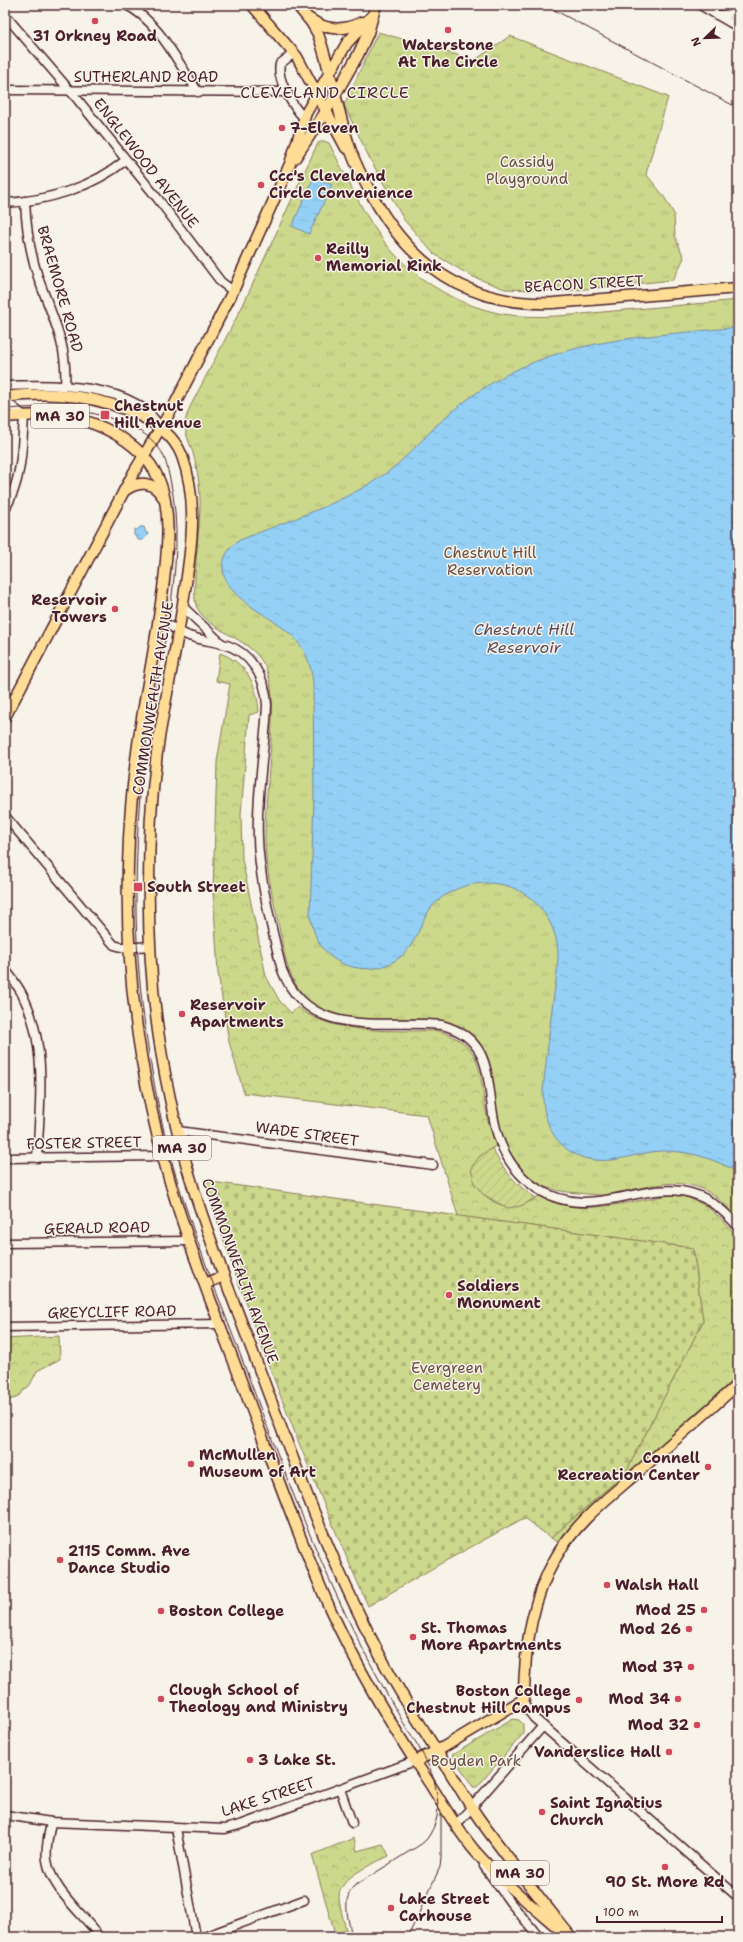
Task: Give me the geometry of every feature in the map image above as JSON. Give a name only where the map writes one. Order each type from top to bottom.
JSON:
[{"type":"main road","name":"BEACON STREET","points":[[252,5],[294,53],[340,138],[353,158],[381,212],[408,248],[444,276],[462,286],[483,294],[518,303],[540,304],[738,288]]},
{"type":"main road","name":"BEACON STREET","points":[[297,5],[318,34],[353,158]]},
{"type":"main road","points":[[290,164],[326,111],[358,55],[368,33],[371,17],[376,5]]},
{"type":"main road","points":[[306,16],[320,25],[334,29],[356,26],[371,17]]},
{"type":"main road","points":[[5,717],[124,491],[160,428],[233,291],[290,164],[304,118],[317,93],[352,36],[371,17]]},
{"type":"main road","name":"COMMONWEALTH AVENUE","points":[[5,397],[58,395],[88,399],[134,413],[149,420],[160,428],[180,452],[192,498],[191,542],[179,630],[159,739],[154,777],[149,863],[150,946],[160,1040],[178,1131],[200,1210],[309,1502],[333,1559],[373,1643],[419,1723],[472,1807],[508,1858],[570,1937]]},
{"type":"main road","name":"COMMONWEALTH AVENUE","points":[[5,417],[57,416],[84,420],[107,430],[130,444],[144,456],[156,473],[165,501],[167,548],[159,620],[142,714],[134,775],[128,868],[129,948],[142,1061],[163,1156],[189,1241],[286,1501],[330,1608],[371,1686],[415,1761],[470,1845],[489,1866],[570,1937]]},
{"type":"main road","points":[[124,491],[135,484],[147,483],[158,489],[165,501]]},
{"type":"main road","points":[[205,1284],[224,1276]]},
{"type":"main road","points":[[524,1699],[526,1651],[538,1597],[544,1580],[565,1543],[594,1511],[738,1384]]},
{"type":"main road","name":"LAKE STREET","points":[[415,1761],[437,1751],[524,1699]]},
{"type":"street","points":[[126,5],[141,14],[152,25],[198,92]]},
{"type":"street","points":[[700,5],[738,27]]},
{"type":"street","points":[[717,15],[738,13]]},
{"type":"street","name":"ENGLEWOOD AVENUE","points":[[5,15],[126,160],[221,282],[233,291]]},
{"type":"street","points":[[294,53],[283,60],[279,68],[287,92],[294,105],[304,118]]},
{"type":"street","name":"SUTHERLAND ROAD","points":[[5,90],[287,92]]},
{"type":"street","points":[[5,203],[25,201],[59,194],[107,174],[126,160]]},
{"type":"street","name":"BRAEMORE ROAD","points":[[25,201],[28,234],[35,263],[63,345],[66,372],[65,385]]},
{"type":"street","name":"COMMONWEALTH AVENUE","points":[[5,386],[65,385],[98,391],[137,404],[151,414],[160,428]]},
{"type":"street","points":[[5,401],[24,416],[22,456],[16,487],[5,509]]},
{"type":"street","points":[[182,606],[223,644],[240,653],[254,665],[262,680],[267,695],[258,823],[258,849],[282,970],[286,980],[298,998],[313,1010],[341,1021],[442,1025],[457,1030],[470,1039],[480,1052],[486,1067],[494,1120],[504,1151],[523,1178],[545,1192],[562,1200],[590,1203],[655,1190],[685,1191],[702,1197],[716,1205],[738,1227]]},
{"type":"street","points":[[159,620],[202,640],[223,644]]},
{"type":"street","points":[[5,816],[111,941],[120,947],[129,948],[150,946]]},
{"type":"street","points":[[5,969],[22,994],[31,1016],[37,1042],[41,1088],[37,1158]]},
{"type":"street","name":"WADE STREET","points":[[178,1131],[433,1165]]},
{"type":"street","name":"FOSTER STREET","points":[[5,1158],[163,1156]]},
{"type":"street","name":"GERALD ROAD","points":[[5,1243],[189,1241]]},
{"type":"street","name":"GREYCLIFF ROAD","points":[[5,1327],[220,1324]]},
{"type":"street","points":[[524,1699],[525,1706],[531,1715],[738,1897]]},
{"type":"street","points":[[456,1825],[543,1726]]},
{"type":"street","name":"LAKE STREET","points":[[5,1816],[51,1822],[215,1830],[234,1827],[415,1761]]},
{"type":"street","points":[[340,1789],[352,1823]]},
{"type":"street","points":[[51,1822],[47,1850],[49,1868],[62,1892],[94,1929],[98,1937]]},
{"type":"street","points":[[176,1828],[196,1937]]},
{"type":"street","name":"COMMONWEALTH AVENUE","points":[[470,1845],[510,1902],[539,1937]]},
{"type":"street","points":[[204,1937],[304,1900]]},
{"type":"green space","name":"Cassidy Playground","points":[[378,32],[475,60],[510,36],[668,97],[646,174],[663,195],[674,214],[675,236],[684,258],[673,280],[566,291],[505,289],[471,276],[434,254],[404,220],[370,159],[344,105]]},
{"type":"green space","name":"Chestnut Hill Reservoir","points":[[324,141],[329,143],[366,214],[391,250],[404,264],[434,287],[467,304],[503,314],[517,316],[544,316],[573,315],[738,300],[738,1219],[716,1196],[698,1187],[684,1184],[670,1183],[601,1195],[562,1191],[542,1185],[520,1167],[508,1149],[500,1128],[489,1061],[486,1053],[475,1038],[457,1026],[437,1021],[416,1019],[371,1020],[349,1018],[328,1013],[310,1002],[303,995],[297,987],[289,970],[270,885],[265,850],[272,715],[270,679],[261,659],[253,650],[213,625],[197,608],[195,601],[195,574],[200,501],[196,465],[185,424],[190,407],[243,305],[315,149],[318,143]]},
{"type":"green space","points":[[220,653],[229,657],[244,669],[253,684],[258,702],[259,712],[249,715],[241,814],[242,859],[266,976],[279,1000],[291,1013],[298,1007],[312,1016],[328,1023],[366,1030],[439,1031],[462,1042],[475,1056],[478,1065],[486,1112],[496,1146],[480,1156],[474,1183],[481,1191],[496,1203],[504,1206],[521,1205],[530,1202],[539,1196],[567,1206],[594,1207],[621,1204],[664,1196],[684,1196],[697,1201],[710,1209],[738,1238],[738,1375],[577,1520],[557,1542],[551,1538],[626,1472],[703,1321],[693,1248],[458,1216],[427,1115],[244,1093],[229,1042],[218,973],[213,891],[217,762],[230,684],[216,681]]},
{"type":"green space","points":[[492,1148],[511,1176],[522,1188],[536,1198],[521,1206],[508,1208],[483,1194],[474,1183],[471,1168],[480,1156]]},
{"type":"green space","name":"Evergreen Cemetery","points":[[204,1181],[693,1248],[703,1321],[626,1472],[551,1538],[524,1518],[440,1564],[368,1606],[280,1396]]},
{"type":"green space","points":[[59,1336],[60,1359],[37,1371],[30,1385],[16,1398],[5,1401],[5,1339]]},
{"type":"green space","name":"Boyden Park","points":[[513,1719],[519,1720],[523,1724],[523,1734],[477,1787],[473,1787],[452,1755]]},
{"type":"green space","points":[[354,1838],[357,1851],[383,1844],[389,1856],[358,1872],[344,1884],[340,1890],[339,1898],[341,1913],[348,1937],[336,1937],[312,1855]]},
{"type":"water","points":[[314,177],[332,185],[309,234],[292,226]]},
{"type":"water","name":"Chestnut Hill Reservoir","points":[[738,327],[738,1172],[704,1157],[668,1151],[653,1152],[611,1160],[595,1160],[582,1157],[570,1151],[560,1143],[552,1132],[547,1119],[543,1090],[557,975],[558,955],[557,944],[550,922],[537,904],[528,896],[518,890],[500,884],[483,883],[459,888],[444,896],[431,908],[414,941],[402,955],[395,961],[378,968],[360,968],[341,963],[328,954],[319,943],[313,929],[310,914],[314,798],[313,682],[311,671],[306,655],[296,640],[287,631],[239,597],[230,587],[224,576],[223,564],[225,556],[229,550],[240,540],[335,502],[388,472],[434,428],[468,399],[493,382],[520,368],[558,353],[609,342]]},
{"type":"water","points":[[140,527],[144,527],[146,533],[148,533],[142,540],[137,539],[134,535],[134,529],[137,530]]},
{"type":"tram line","points":[[545,5],[738,108]]},
{"type":"tram line","points":[[5,409],[58,407],[89,412],[128,425],[140,431],[158,447],[165,458],[170,479],[175,513],[176,548],[169,619],[149,725],[140,791],[136,888],[139,975],[155,1089],[169,1150],[199,1246],[305,1522],[337,1597],[355,1634],[392,1703],[429,1767],[438,1804],[437,1817],[433,1829],[426,1840],[354,1886],[350,1892],[347,1911],[352,1937]]},
{"type":"tram line","points":[[408,1937],[440,1867],[441,1814]]},
{"type":"place","name":"31 Orkney Road","points":[[95,21]]},
{"type":"place","name":"Waterstone At The Circle","points":[[448,30]]},
{"type":"place","name":"7-Eleven","points":[[282,128]]},
{"type":"place","name":"Ccc's Cleveland Circle Convenience","points":[[261,185]]},
{"type":"place","name":"Reilly Memorial Rink","points":[[318,258]]},
{"type":"place","name":"Chestnut Hill Avenue","points":[[105,415]]},
{"type":"place","name":"Reservoir Towers","points":[[115,609]]},
{"type":"place","name":"South Street","points":[[138,887]]},
{"type":"place","name":"Reservoir Apartments","points":[[182,1014]]},
{"type":"place","name":"Soldiers Monument","points":[[449,1295]]},
{"type":"place","name":"McMullen Museum of Art","points":[[191,1464]]},
{"type":"place","name":"Connell Recreation Center","points":[[708,1467]]},
{"type":"place","name":"2115 Comm. Ave Dance Studio","points":[[60,1560]]},
{"type":"place","name":"Walsh Hall","points":[[607,1585]]},
{"type":"place","name":"Mod 25","points":[[704,1610]]},
{"type":"place","name":"Boston College","points":[[161,1611]]},
{"type":"place","name":"Mod 26","points":[[689,1629]]},
{"type":"place","name":"St. Thomas More Apartments","points":[[413,1637]]},
{"type":"place","name":"Mod 37","points":[[691,1667]]},
{"type":"place","name":"Clough School of Theology and Ministry","points":[[161,1699]]},
{"type":"place","name":"Mod 34","points":[[678,1699]]},
{"type":"place","name":"Boston College Chestnut Hill Campus","points":[[579,1700]]},
{"type":"place","name":"Mod 32","points":[[697,1725]]},
{"type":"place","name":"Vanderslice Hall","points":[[669,1752]]},
{"type":"place","name":"3 Lake St.","points":[[250,1760]]},
{"type":"place","name":"Saint Ignatius Church","points":[[542,1812]]},
{"type":"place","name":"90 St. More Rd","points":[[665,1867]]},
{"type":"place","name":"Lake Street Carhouse","points":[[391,1908]]},
{"type":"district","name":"CLEVELAND CIRCLE","points":[[325,92]]},
{"type":"park label","name":"Chestnut Hill Reservation","points":[[490,562]]}]
